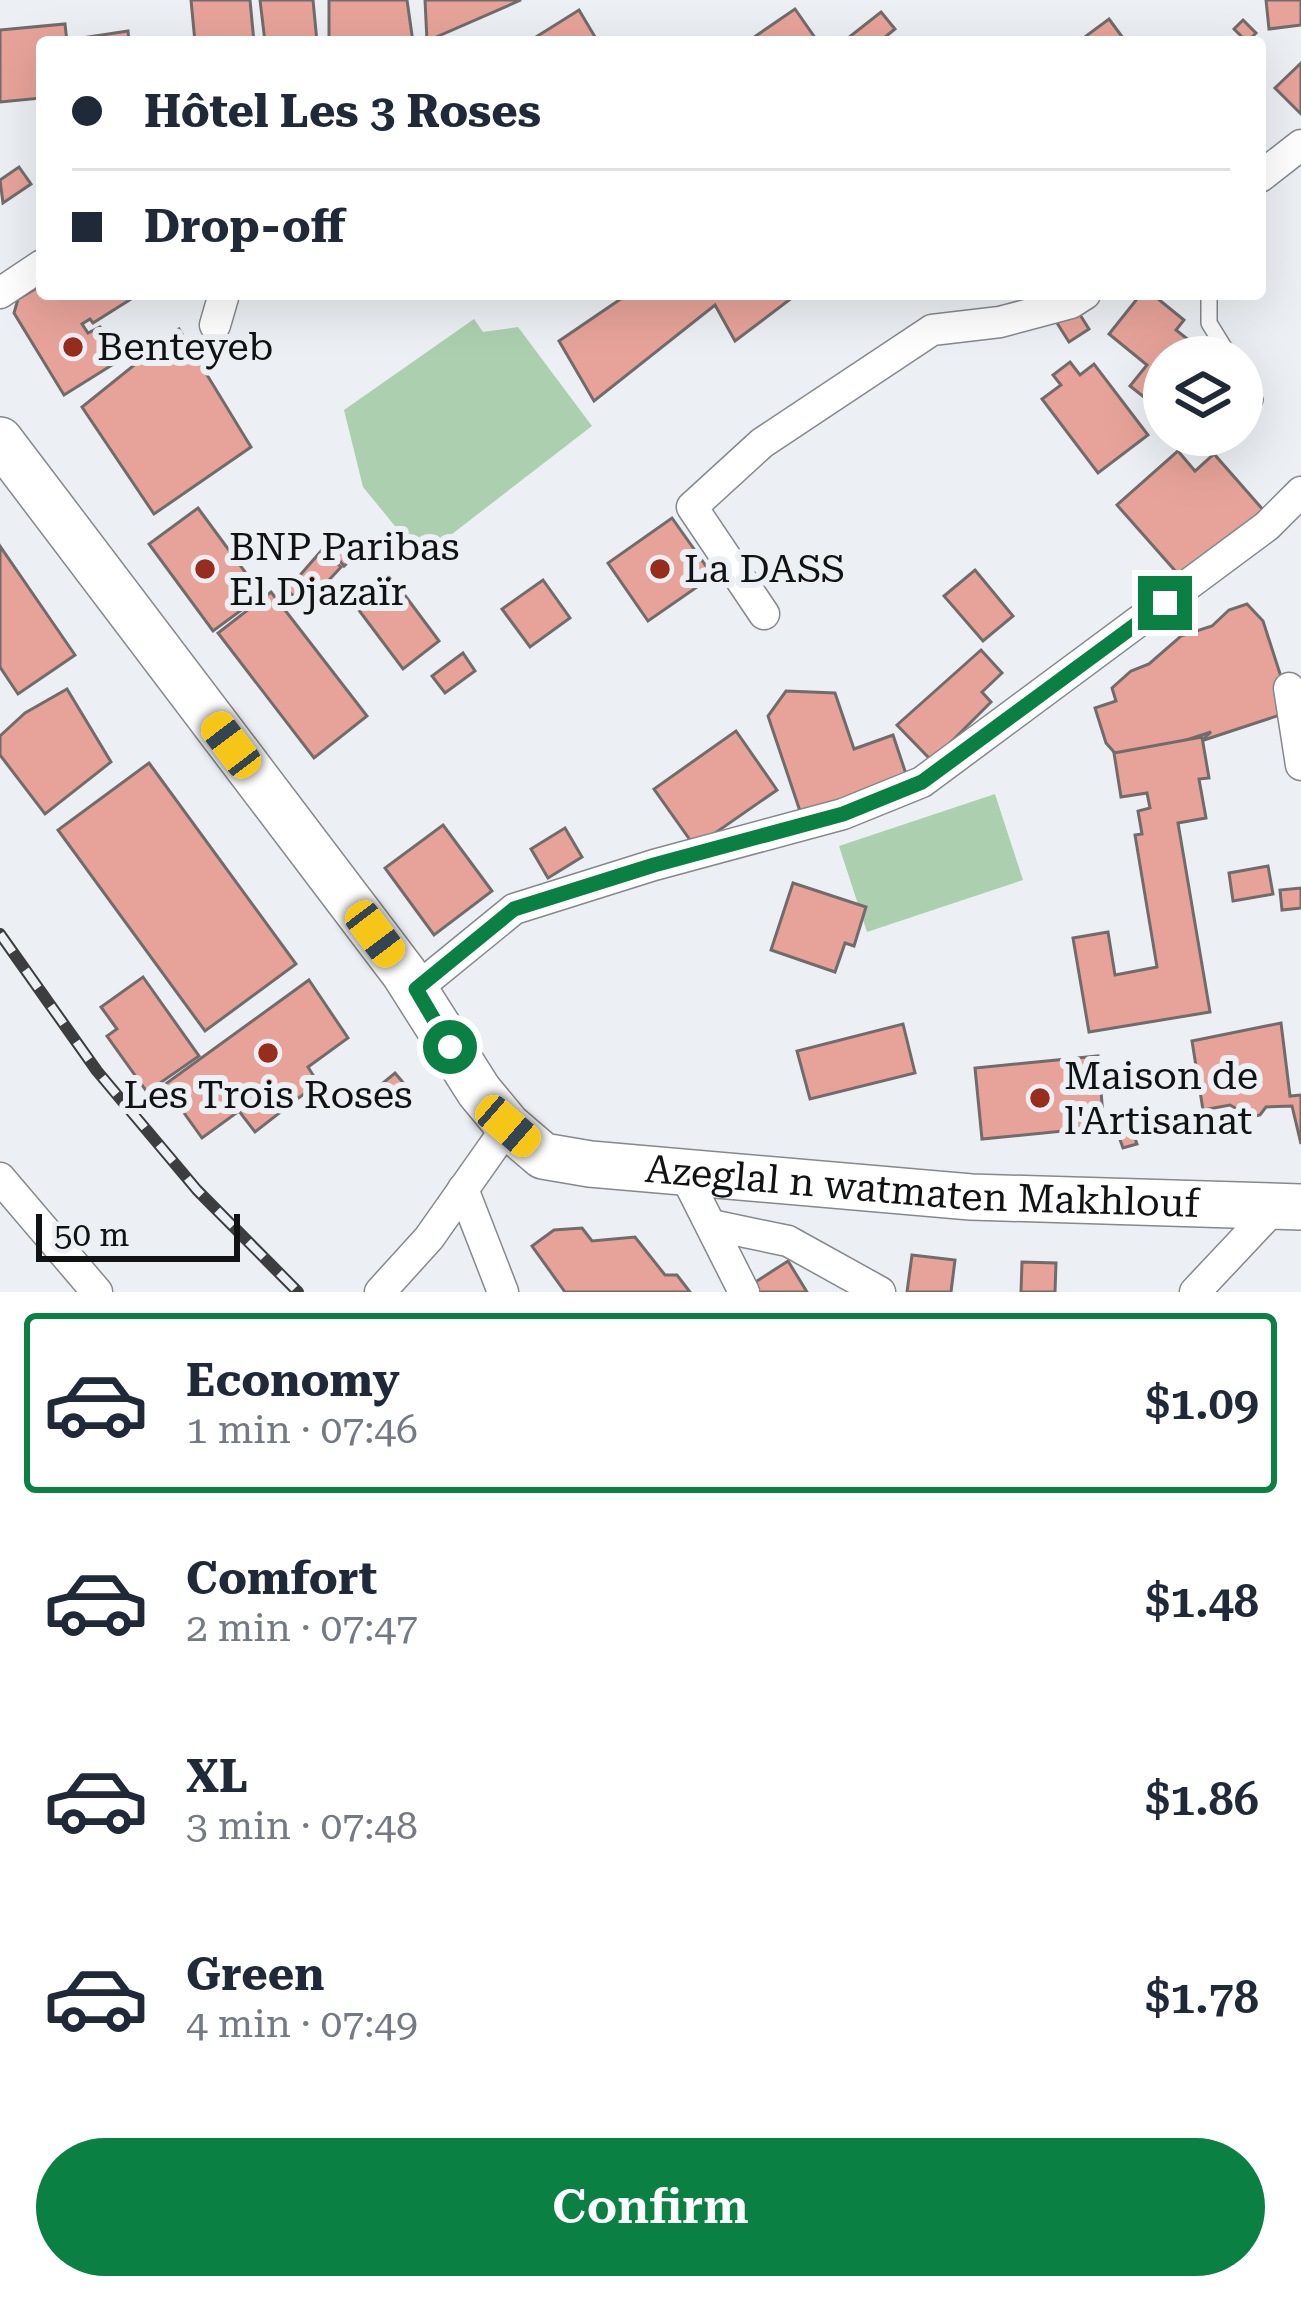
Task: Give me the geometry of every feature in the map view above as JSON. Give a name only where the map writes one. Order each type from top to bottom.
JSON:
[{"type":"main road","points":[[0,440],[416,989],[479,1091],[508,1126]]},
{"type":"main road","name":"Azeglal n watmaten Makhlouf","points":[[508,1126],[543,1156],[590,1164],[971,1197],[1289,1207]]},
{"type":"street","points":[[1266,172],[1301,146]]},
{"type":"street","points":[[0,293],[36,269]]},
{"type":"street","points":[[215,325],[222,300]]},
{"type":"street","points":[[764,614],[692,507],[762,443],[932,330],[1000,322],[1076,300]]},
{"type":"street","points":[[416,989],[514,909],[843,814],[922,782],[1267,526],[1301,492]]},
{"type":"street","points":[[1289,688],[1301,765]]},
{"type":"street","points":[[380,1292],[429,1238],[508,1126]]},
{"type":"street","points":[[683,1171],[744,1292]]},
{"type":"street","points":[[0,1178],[90,1288]]},
{"type":"street","points":[[463,1189],[503,1292]]},
{"type":"street","points":[[1195,1292],[1289,1207]]},
{"type":"street","points":[[711,1225],[788,1241],[880,1292]]},
{"type":"lane","points":[[1209,300],[1209,323],[1217,336]]},
{"type":"green space","points":[[474,319],[483,332],[518,327],[592,426],[421,558],[363,487],[344,410]]},
{"type":"green space","points":[[995,794],[1023,880],[867,932],[839,846]]},
{"type":"building","points":[[191,0],[250,0],[253,36],[194,36]]},
{"type":"building","points":[[260,0],[313,0],[316,36],[264,36]]},
{"type":"building","points":[[329,0],[407,0],[412,36],[329,36]]},
{"type":"building","points":[[425,0],[521,0],[438,36],[427,36]]},
{"type":"building","points":[[1266,0],[1301,0],[1301,25],[1269,29]]},
{"type":"building","points":[[795,9],[814,36],[756,36]]},
{"type":"building","points":[[579,10],[594,36],[538,36]]},
{"type":"building","points":[[881,12],[895,29],[886,36],[851,36]]},
{"type":"building","points":[[1109,19],[1122,36],[1086,36]]},
{"type":"building","points":[[1243,20],[1256,33],[1241,36],[1234,29]]},
{"type":"building","points":[[65,24],[66,36],[36,36],[36,99],[0,102],[0,30]]},
{"type":"building","points":[[1301,63],[1301,114],[1275,88]]},
{"type":"building","points":[[19,167],[31,184],[3,203],[0,180]]},
{"type":"building","name":"Benteyeb","points":[[36,288],[36,300],[129,300],[93,323],[90,319],[82,324],[88,333],[100,327],[120,360],[64,395],[14,313],[18,299]]},
{"type":"building","points":[[619,300],[789,300],[735,341],[715,305],[594,401],[559,341]]},
{"type":"building","points":[[1136,300],[1159,300],[1184,320],[1176,330],[1184,336],[1143,336],[1143,362],[1109,334]]},
{"type":"building","points":[[1077,310],[1089,329],[1069,342],[1057,323]]},
{"type":"building","points":[[179,329],[251,447],[154,514],[82,407]]},
{"type":"building","points":[[1070,362],[1080,375],[1094,364],[1143,428],[1143,439],[1098,473],[1042,399],[1061,385],[1053,375]]},
{"type":"building","points":[[1143,370],[1143,396],[1130,386]]},
{"type":"building","points":[[1172,456],[1182,456],[1195,471],[1216,456],[1265,512],[1186,583],[1117,505]]},
{"type":"building","name":"BNP Paribas El Djazaïr","points":[[198,508],[262,595],[213,631],[149,544]]},
{"type":"building","name":"La DASS","points":[[672,518],[713,576],[648,621],[608,563]]},
{"type":"building","points":[[348,542],[357,554],[344,566],[333,553]]},
{"type":"building","points":[[0,546],[75,655],[18,694],[0,667]]},
{"type":"building","points":[[322,550],[341,567],[305,606],[287,590]]},
{"type":"building","points":[[975,570],[1013,616],[983,641],[944,596]]},
{"type":"building","points":[[389,574],[439,641],[403,669],[352,601]]},
{"type":"building","points":[[543,580],[570,618],[530,647],[502,609]]},
{"type":"building","points":[[271,592],[367,716],[314,758],[218,633]]},
{"type":"building","points":[[1247,604],[1263,621],[1292,711],[1122,761],[1106,743],[1095,708],[1116,701],[1112,688],[1181,636],[1212,626],[1229,610]]},
{"type":"building","points":[[981,650],[1002,673],[982,692],[991,702],[932,761],[897,725]]},
{"type":"building","points":[[463,653],[475,671],[445,693],[432,676]]},
{"type":"building","points":[[67,689],[111,762],[45,814],[0,755],[0,736],[25,713]]},
{"type":"building","points":[[786,691],[835,693],[854,749],[893,735],[907,777],[801,814],[768,716]]},
{"type":"building","points":[[736,731],[777,790],[695,847],[654,789]]},
{"type":"building","points":[[1202,737],[1209,778],[1199,779],[1206,818],[1178,823],[1210,1012],[1089,1032],[1073,938],[1108,932],[1115,975],[1157,967],[1135,835],[1142,834],[1138,811],[1150,808],[1147,793],[1121,797],[1114,753]]},
{"type":"building","points":[[149,763],[296,964],[205,1031],[58,830]]},
{"type":"building","points":[[443,825],[492,891],[434,935],[385,868]]},
{"type":"building","points":[[565,828],[582,857],[548,878],[531,849]]},
{"type":"building","points":[[1268,866],[1273,894],[1233,901],[1229,873]]},
{"type":"building","points":[[793,883],[866,907],[854,946],[845,943],[835,972],[771,950]]},
{"type":"building","points":[[1301,888],[1301,908],[1282,910],[1280,890]]},
{"type":"building","points":[[143,977],[199,1056],[147,1092],[107,1036],[117,1029],[101,1007]]},
{"type":"building","name":"Les Trois Roses","points":[[309,980],[348,1038],[308,1067],[318,1083],[255,1132],[239,1111],[202,1138],[164,1085]]},
{"type":"building","points":[[1281,1023],[1290,1096],[1301,1095],[1301,1144],[1292,1106],[1266,1107],[1251,1117],[1230,1105],[1203,1110],[1192,1041]]},
{"type":"building","points":[[903,1024],[915,1073],[810,1099],[797,1051]]},
{"type":"building","name":"Maison de l'Artisanat","points":[[1098,1056],[1104,1127],[982,1139],[975,1068]]},
{"type":"building","points":[[395,1073],[412,1093],[394,1107],[378,1087]]},
{"type":"building","points":[[1128,1118],[1137,1144],[1123,1148],[1114,1123]]},
{"type":"building","points":[[582,1228],[592,1241],[635,1237],[665,1275],[677,1275],[690,1292],[565,1292],[532,1246],[554,1230]]},
{"type":"building","points":[[912,1255],[955,1260],[951,1292],[907,1292]]},
{"type":"building","points":[[788,1261],[807,1292],[748,1292],[746,1288]]},
{"type":"building","points":[[1022,1262],[1056,1263],[1055,1292],[1021,1292]]},
{"type":"railway","points":[[0,934],[97,1071],[197,1190],[298,1292]]},
{"type":"place","name":"Benteyeb","points":[[73,347]]},
{"type":"place","name":"BNP Paribas El Djazaïr","points":[[205,569]]},
{"type":"place","name":"La DASS","points":[[660,569]]},
{"type":"place","name":"Les Trois Roses","points":[[268,1053]]},
{"type":"place","name":"Maison de l'Artisanat","points":[[1040,1098]]},
{"type":"route","points":[[450,1047],[416,989],[514,909],[843,814],[922,782],[1165,603]]}]
